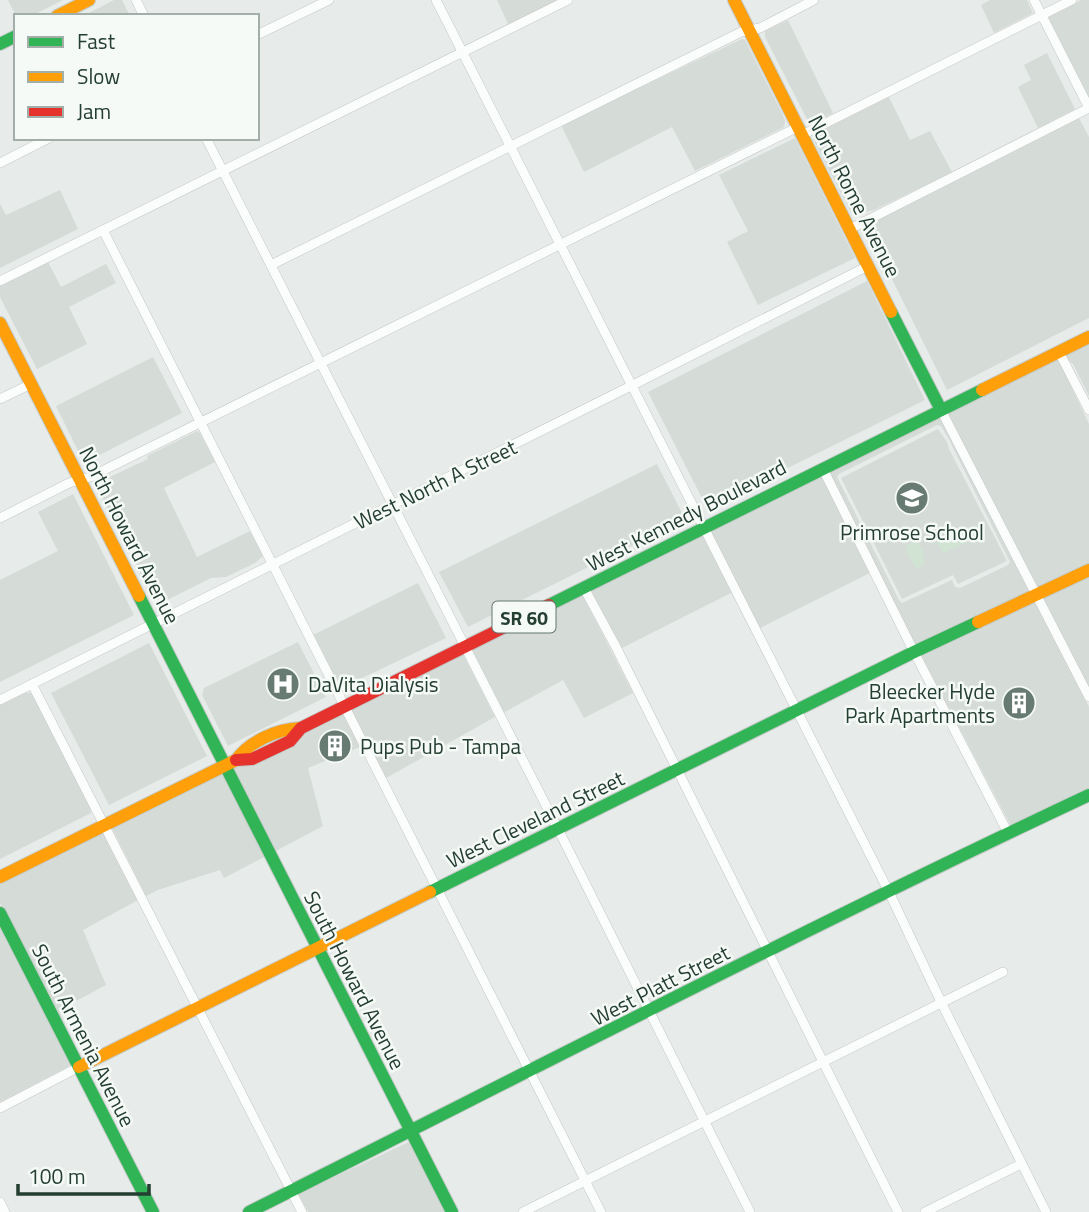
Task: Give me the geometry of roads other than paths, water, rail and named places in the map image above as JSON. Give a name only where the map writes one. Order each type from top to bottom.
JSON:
[{"type":"main road","points":[[61,14],[89,0]]},
{"type":"main road","name":"North Rome Avenue","points":[[734,0],[941,410]]},
{"type":"main road","name":"North Howard Avenue","points":[[0,323],[153,624],[230,763]]},
{"type":"main road","name":"West Kennedy Boulevard","points":[[0,877],[230,763],[252,759],[290,741],[301,728],[1089,337]]},
{"type":"main road","name":"West Cleveland Street","points":[[79,1067],[796,710],[1089,570]]},
{"type":"main road","name":"South Howard Avenue","points":[[230,763],[318,948],[452,1212]]},
{"type":"main road","name":"West Platt Street","points":[[250,1212],[769,951],[1089,795]]},
{"type":"main road","name":"South Armenia Avenue","points":[[0,913],[153,1212]]},
{"type":"street","points":[[259,34],[329,0]]},
{"type":"street","points":[[436,0],[889,892],[1046,1212]]},
{"type":"street","points":[[0,281],[568,0]]},
{"type":"street","points":[[271,265],[741,32],[760,28],[814,0]]},
{"type":"street","points":[[849,229],[1089,108],[1034,0]]},
{"type":"street","points":[[0,518],[69,483],[90,477],[560,245],[1072,0]]},
{"type":"street","points":[[0,163],[45,140]]},
{"type":"street","points":[[207,140],[750,1212]]},
{"type":"street","points":[[103,230],[601,1212]]},
{"type":"street","name":"West North A Street","points":[[0,700],[868,266]]},
{"type":"street","points":[[1059,352],[1089,411]]},
{"type":"street","points":[[0,400],[31,384]]},
{"type":"street","points":[[941,410],[1089,697]]},
{"type":"street","points":[[823,469],[1008,833]]},
{"type":"street","points":[[584,588],[898,1212]]},
{"type":"street","points":[[33,684],[302,1212]]},
{"type":"street","points":[[523,1212],[1003,972]]},
{"type":"street","name":"West Cleveland Street","points":[[0,1108],[79,1067]]},
{"type":"street","points":[[925,1212],[1021,1164]]},
{"type":"street","points":[[0,1202],[5,1212]]},
{"type":"place","name":"Primrose School","points":[[912,498]]},
{"type":"place","name":"DaVita Dialysis","points":[[283,684]]},
{"type":"place","name":"Bleecker Hyde Park Apartments","points":[[1019,703]]},
{"type":"place","name":"Pups Pub - Tampa","points":[[335,746]]}]
